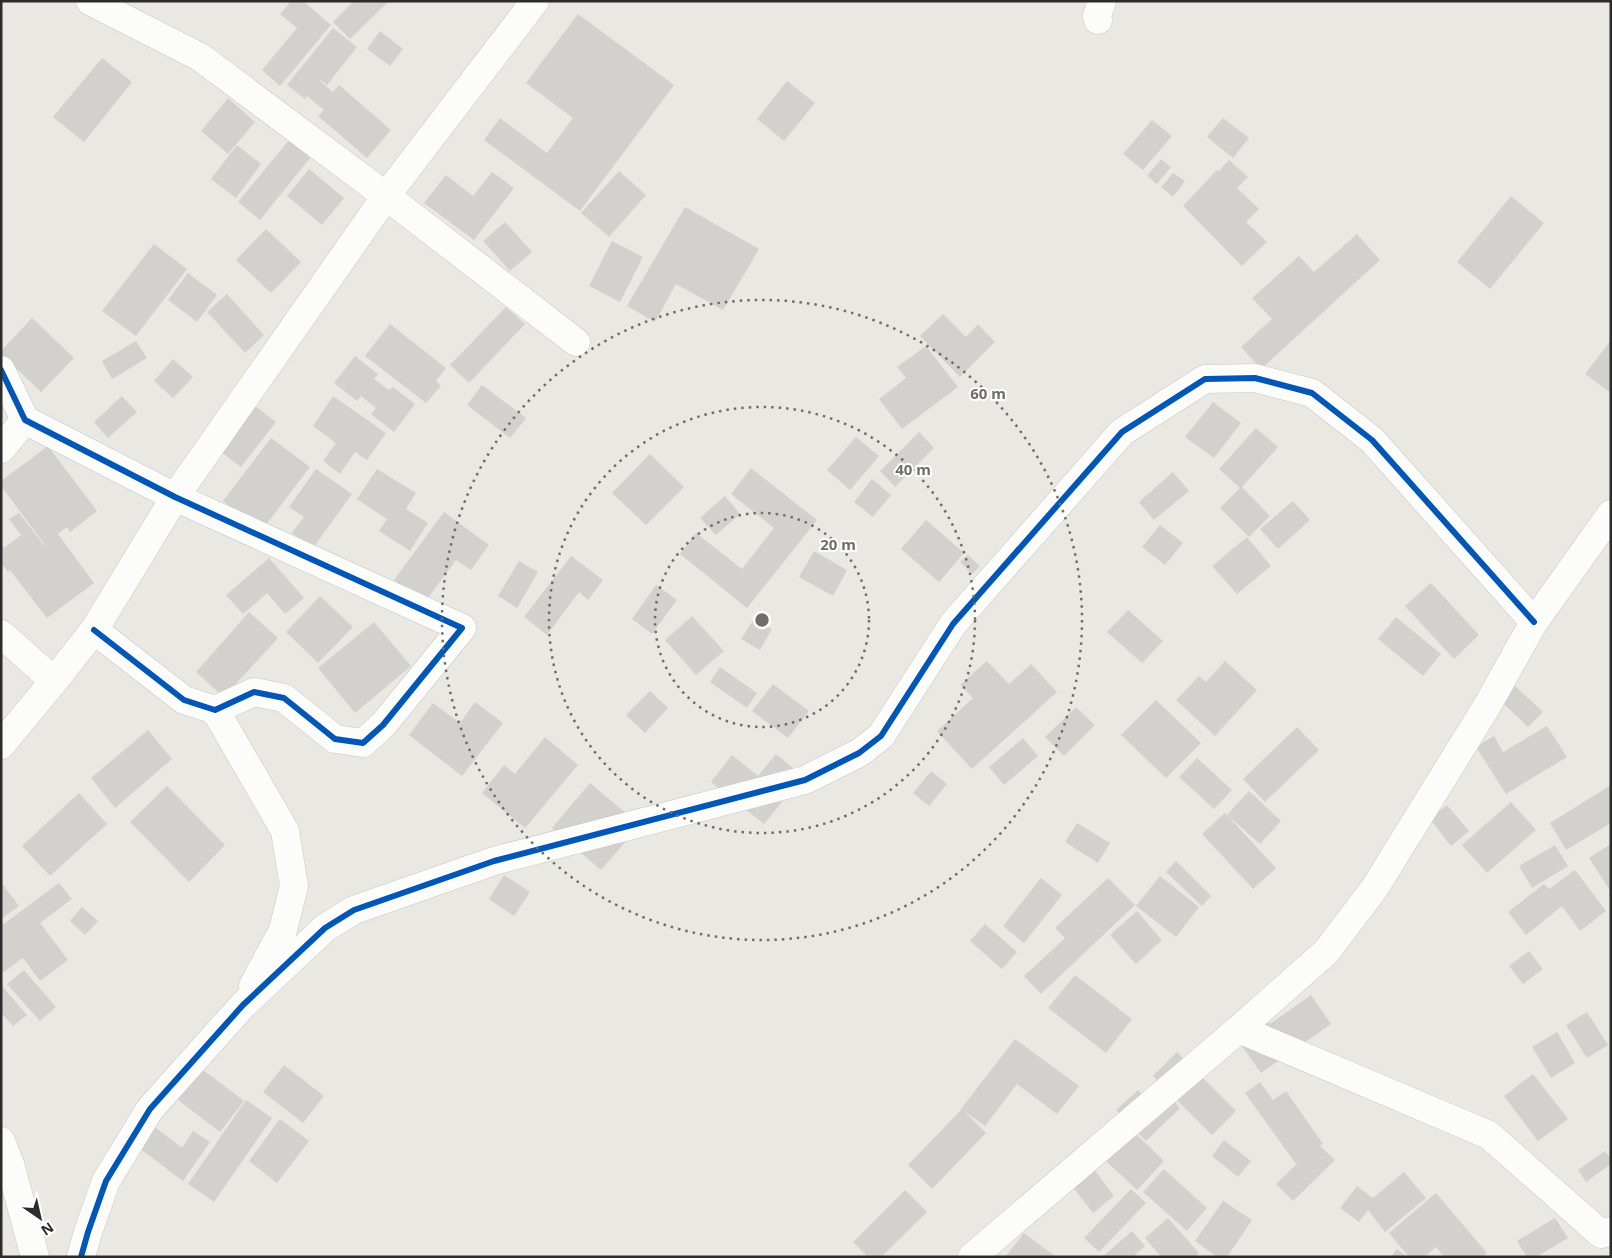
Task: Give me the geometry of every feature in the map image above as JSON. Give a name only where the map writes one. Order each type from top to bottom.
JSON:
[{"type":"street","points":[[90,1],[200,57],[386,196],[576,342]]},
{"type":"street","points":[[1,744],[94,630],[175,497],[386,196],[536,1]]},
{"type":"street","points":[[1,370],[25,420],[175,497],[462,628],[383,724],[362,743],[335,739],[284,698],[254,692],[215,710]]},
{"type":"street","points":[[81,1257],[106,1181],[150,1109],[243,1005],[325,928],[354,910],[494,861],[805,780],[859,753],[881,736],[953,624],[1122,432],[1205,380],[1255,378],[1312,393],[1372,440],[1534,622]]},
{"type":"street","points":[[1,449],[25,420]]},
{"type":"street","points":[[972,1257],[1002,1246],[1326,952],[1374,889],[1487,706],[1534,622],[1611,514]]},
{"type":"street","points":[[94,630],[184,700],[215,710],[285,831],[294,886],[283,930],[243,1005]]},
{"type":"street","points":[[1,634],[54,681]]},
{"type":"street","points":[[1239,1029],[1489,1135],[1601,1234],[1611,1230]]},
{"type":"street","points":[[1,1141],[10,1164],[35,1257]]},
{"type":"building","points":[[291,1],[303,1],[331,25],[280,86],[262,70],[297,28],[280,14]]},
{"type":"building","points":[[354,1],[389,1],[350,39],[333,22]]},
{"type":"building","points":[[578,14],[674,85],[580,211],[484,140],[500,118],[547,153],[573,118],[526,83]]},
{"type":"building","points":[[333,28],[357,47],[327,85],[320,81],[333,92],[339,85],[391,130],[367,158],[318,116],[324,110],[307,96],[305,99],[287,85]]},
{"type":"building","points":[[380,31],[403,49],[390,66],[367,49]]},
{"type":"building","points":[[102,58],[132,82],[84,142],[53,117]]},
{"type":"building","points":[[787,81],[815,103],[784,141],[757,119]]},
{"type":"building","points":[[228,98],[255,122],[228,154],[201,131]]},
{"type":"building","points":[[1223,118],[1249,138],[1233,158],[1207,137]]},
{"type":"building","points":[[1152,120],[1172,136],[1143,170],[1123,154]]},
{"type":"building","points":[[289,140],[310,158],[260,220],[238,202]]},
{"type":"building","points":[[237,145],[261,164],[236,198],[211,179]]},
{"type":"building","points":[[1161,159],[1171,167],[1157,184],[1147,176]]},
{"type":"building","points":[[1229,160],[1248,177],[1237,188],[1259,209],[1246,222],[1267,242],[1242,266],[1183,206]]},
{"type":"building","points":[[309,169],[344,198],[322,225],[287,196]]},
{"type":"building","points":[[619,171],[646,195],[609,237],[581,213]]},
{"type":"building","points":[[492,172],[514,188],[474,240],[424,203],[446,175],[473,196]]},
{"type":"building","points":[[1173,173],[1185,181],[1173,197],[1161,187]]},
{"type":"building","points":[[1511,196],[1544,223],[1490,289],[1457,262]]},
{"type":"building","points":[[685,207],[759,249],[723,310],[676,284],[655,322],[627,306]]},
{"type":"building","points":[[505,222],[532,252],[510,271],[483,241]]},
{"type":"building","points":[[266,229],[301,262],[271,293],[236,260]]},
{"type":"building","points":[[1357,234],[1380,260],[1261,369],[1241,347],[1272,319],[1252,298],[1299,256],[1314,272]]},
{"type":"building","points":[[612,241],[643,257],[620,302],[589,286]]},
{"type":"building","points":[[154,244],[187,269],[136,336],[102,311]]},
{"type":"building","points":[[188,273],[217,295],[197,322],[168,300]]},
{"type":"building","points":[[227,294],[264,335],[245,353],[207,312]]},
{"type":"building","points":[[506,307],[525,324],[469,383],[450,365]]},
{"type":"building","points":[[943,314],[966,337],[978,324],[995,342],[960,377],[920,336]]},
{"type":"building","points":[[32,318],[74,358],[41,392],[1,354],[1,351]]},
{"type":"building","points":[[390,324],[446,368],[436,381],[441,386],[426,403],[365,356]]},
{"type":"building","points":[[1611,340],[1611,393],[1585,374]]},
{"type":"building","points":[[136,341],[147,358],[112,379],[102,361]]},
{"type":"building","points":[[926,346],[958,387],[902,429],[879,399],[906,378],[897,367]]},
{"type":"building","points":[[355,356],[378,374],[374,379],[389,390],[393,387],[415,404],[394,432],[371,414],[376,408],[361,396],[357,401],[334,383]]},
{"type":"building","points":[[173,359],[193,377],[173,398],[154,381]]},
{"type":"building","points":[[482,385],[526,418],[510,438],[467,405]]},
{"type":"building","points":[[122,396],[137,412],[108,438],[94,422]]},
{"type":"building","points":[[333,396],[386,433],[367,460],[355,452],[340,474],[323,461],[336,443],[313,426]]},
{"type":"building","points":[[1213,402],[1241,423],[1214,458],[1185,437]]},
{"type":"building","points":[[251,403],[276,422],[241,467],[216,448]]},
{"type":"building","points":[[1256,428],[1278,447],[1242,487],[1270,516],[1249,537],[1220,508],[1240,488],[1219,469]]},
{"type":"building","points":[[919,432],[934,448],[895,487],[880,471]]},
{"type":"building","points":[[856,437],[879,456],[850,490],[827,470]]},
{"type":"building","points":[[271,438],[310,467],[262,530],[223,501]]},
{"type":"building","points":[[48,446],[97,511],[70,532],[67,527],[58,534],[94,583],[47,618],[10,570],[8,572],[1,563],[1,543],[4,548],[21,535],[9,519],[19,513],[45,545],[1,486],[1,481]]},
{"type":"building","points":[[650,454],[684,487],[646,525],[612,493]]},
{"type":"building","points":[[751,468],[817,520],[747,608],[680,554],[696,533],[742,569],[774,528],[731,494]]},
{"type":"building","points":[[316,469],[352,494],[313,548],[292,533],[304,517],[289,507]]},
{"type":"building","points":[[377,469],[416,493],[406,509],[428,523],[410,551],[379,531],[387,519],[357,499]]},
{"type":"building","points":[[1173,472],[1189,491],[1154,520],[1139,502]]},
{"type":"building","points":[[872,479],[891,495],[873,517],[854,502]]},
{"type":"building","points":[[725,496],[740,514],[716,535],[700,518]]},
{"type":"building","points":[[1293,501],[1310,520],[1278,549],[1260,529]]},
{"type":"building","points":[[444,512],[489,545],[471,570],[456,560],[425,602],[394,580]]},
{"type":"building","points":[[926,520],[964,553],[939,582],[901,549]]},
{"type":"building","points":[[1160,525],[1183,543],[1165,565],[1142,547]]},
{"type":"building","points":[[1247,537],[1271,566],[1237,594],[1212,566]]},
{"type":"building","points":[[814,551],[847,570],[833,596],[799,577]]},
{"type":"building","points":[[968,555],[980,566],[972,574],[960,562]]},
{"type":"building","points":[[571,556],[603,580],[588,600],[579,592],[547,635],[524,617]]},
{"type":"building","points":[[269,558],[304,598],[285,614],[267,593],[243,614],[226,595]]},
{"type":"building","points":[[519,561],[538,572],[517,608],[498,596]]},
{"type":"building","points":[[1431,583],[1479,635],[1454,659],[1405,606]]},
{"type":"building","points":[[656,585],[677,600],[652,634],[632,619]]},
{"type":"building","points":[[320,596],[353,627],[318,663],[286,632]]},
{"type":"building","points":[[1128,610],[1163,641],[1142,663],[1107,632]]},
{"type":"building","points":[[249,612],[278,638],[224,697],[196,672]]},
{"type":"building","points":[[692,616],[724,651],[696,675],[665,640]]},
{"type":"building","points":[[1396,617],[1441,654],[1423,676],[1378,639]]},
{"type":"building","points":[[754,619],[772,629],[760,650],[741,639]]},
{"type":"building","points":[[374,622],[411,666],[355,713],[318,668]]},
{"type":"building","points":[[987,661],[1009,684],[1031,664],[1057,692],[972,769],[937,731],[973,698],[960,685]]},
{"type":"building","points":[[1225,661],[1257,690],[1215,736],[1176,700],[1199,676],[1206,682]]},
{"type":"building","points":[[720,667],[757,693],[747,708],[710,682]]},
{"type":"building","points":[[1500,672],[1543,712],[1528,727],[1486,687]]},
{"type":"building","points":[[773,684],[809,711],[788,738],[752,711]]},
{"type":"building","points":[[650,691],[668,708],[645,733],[626,715]]},
{"type":"building","points":[[1156,700],[1201,743],[1166,778],[1121,735]]},
{"type":"building","points":[[475,702],[503,723],[462,776],[409,735],[433,703],[460,723]]},
{"type":"building","points":[[1076,707],[1095,725],[1064,756],[1045,737]]},
{"type":"building","points":[[1547,726],[1567,757],[1506,794],[1476,747],[1494,736],[1503,752]]},
{"type":"building","points":[[1297,727],[1319,750],[1265,802],[1243,779]]},
{"type":"building","points":[[148,730],[172,759],[115,808],[91,778]]},
{"type":"building","points":[[545,737],[578,765],[525,828],[482,793],[504,765],[515,774]]},
{"type":"building","points":[[1023,738],[1038,756],[1004,785],[989,767]]},
{"type":"building","points":[[776,754],[803,776],[764,824],[711,782],[732,755],[758,776]]},
{"type":"building","points":[[1197,758],[1232,790],[1214,809],[1179,777]]},
{"type":"building","points":[[931,771],[947,784],[929,806],[913,793]]},
{"type":"building","points":[[590,783],[640,825],[601,870],[552,828]]},
{"type":"building","points":[[1611,785],[1611,823],[1566,850],[1550,823]]},
{"type":"building","points":[[167,786],[225,845],[189,882],[130,822]]},
{"type":"building","points":[[1249,791],[1281,821],[1260,844],[1227,815]]},
{"type":"building","points":[[79,793],[107,824],[50,876],[22,846]]},
{"type":"building","points":[[1511,802],[1536,830],[1487,873],[1462,845]]},
{"type":"building","points":[[1447,805],[1469,831],[1451,846],[1430,819]]},
{"type":"building","points":[[1225,813],[1276,868],[1253,889],[1202,834]]},
{"type":"building","points":[[1077,823],[1110,843],[1098,863],[1065,842]]},
{"type":"building","points":[[1611,844],[1611,892],[1589,858]]},
{"type":"building","points":[[1555,845],[1568,866],[1532,888],[1519,866]]},
{"type":"building","points":[[1176,861],[1211,896],[1202,906],[1166,872]]},
{"type":"building","points":[[1575,870],[1606,911],[1580,931],[1562,906],[1526,935],[1508,912],[1544,884],[1549,889]]},
{"type":"building","points":[[504,875],[530,892],[514,916],[489,899]]},
{"type":"building","points":[[1160,876],[1199,907],[1176,937],[1136,906]]},
{"type":"building","points":[[1041,878],[1062,895],[1024,943],[1003,926]]},
{"type":"building","points":[[1108,878],[1135,905],[1041,994],[1024,976],[1065,938],[1055,928]]},
{"type":"building","points":[[1,882],[19,906],[1,919]]},
{"type":"building","points":[[59,883],[72,899],[40,923],[68,960],[40,981],[23,958],[1,974],[1,926]]},
{"type":"building","points":[[82,907],[98,921],[85,935],[70,921]]},
{"type":"building","points":[[1137,911],[1162,940],[1136,964],[1110,935]]},
{"type":"building","points":[[985,924],[1017,952],[1002,969],[970,941]]},
{"type":"building","points":[[1529,951],[1543,969],[1523,984],[1509,966]]},
{"type":"building","points":[[24,970],[56,1007],[40,1021],[7,984]]},
{"type":"building","points":[[1075,975],[1132,1019],[1106,1053],[1048,1008]]},
{"type":"building","points":[[2,986],[27,1015],[13,1026],[1,1013]]},
{"type":"building","points":[[1311,995],[1331,1024],[1261,1073],[1234,1035],[1263,1014],[1270,1024]]},
{"type":"building","points":[[1587,1012],[1608,1045],[1587,1058],[1566,1025]]},
{"type":"building","points":[[1557,1032],[1575,1063],[1551,1078],[1532,1047]]},
{"type":"building","points":[[1015,1039],[1079,1086],[1057,1114],[1017,1084],[985,1126],[961,1109]]},
{"type":"building","points":[[1177,1052],[1236,1111],[1212,1135],[1153,1076]]},
{"type":"building","points":[[284,1065],[324,1096],[303,1123],[263,1092]]},
{"type":"building","points":[[198,1066],[244,1101],[220,1132],[174,1097]]},
{"type":"building","points":[[1533,1074],[1568,1119],[1538,1141],[1504,1096]]},
{"type":"building","points":[[1260,1082],[1273,1100],[1286,1091],[1323,1144],[1320,1146],[1335,1160],[1293,1201],[1276,1184],[1300,1161],[1296,1164],[1245,1093]]},
{"type":"building","points":[[1138,1090],[1153,1107],[1167,1094],[1180,1108],[1146,1141],[1116,1110]]},
{"type":"building","points":[[246,1100],[272,1118],[214,1202],[188,1184]]},
{"type":"building","points":[[962,1109],[986,1133],[932,1189],[908,1165]]},
{"type":"building","points":[[280,1119],[309,1141],[277,1183],[249,1161]]},
{"type":"building","points":[[151,1124],[182,1148],[193,1131],[210,1142],[183,1181],[135,1145]]},
{"type":"building","points":[[1134,1132],[1164,1161],[1137,1190],[1106,1161]]},
{"type":"building","points":[[1224,1140],[1251,1161],[1238,1177],[1212,1156]]},
{"type":"building","points":[[1605,1151],[1611,1159],[1611,1164],[1586,1182],[1578,1170]]},
{"type":"building","points":[[1086,1159],[1114,1196],[1093,1213],[1064,1176]]},
{"type":"building","points":[[1164,1169],[1207,1208],[1187,1231],[1143,1192]]},
{"type":"building","points":[[1404,1172],[1426,1198],[1385,1232],[1368,1210],[1359,1222],[1340,1208],[1357,1186],[1373,1198]]},
{"type":"building","points":[[1131,1189],[1146,1203],[1099,1252],[1084,1238]]},
{"type":"building","points":[[905,1190],[927,1212],[881,1257],[868,1257],[853,1242]]},
{"type":"building","points":[[1436,1193],[1487,1253],[1483,1257],[1444,1257],[1436,1247],[1424,1257],[1409,1257],[1389,1233]]},
{"type":"building","points":[[1223,1201],[1252,1220],[1227,1257],[1217,1257],[1195,1241]]},
{"type":"building","points":[[1168,1218],[1199,1253],[1195,1257],[1161,1257],[1145,1238]]},
{"type":"building","points":[[1555,1218],[1568,1238],[1536,1257],[1527,1257],[1517,1241]]},
{"type":"building","points":[[1132,1231],[1145,1246],[1133,1257],[1102,1257]]},
{"type":"building","points":[[1024,1233],[1056,1257],[1006,1256]]},
{"type":"building","points":[[1397,1249],[1407,1257],[1391,1257]]},
{"type":"cycle path","points":[[1,370],[25,420],[175,497],[462,628],[383,725],[363,743],[335,739],[284,698],[254,692],[215,710],[184,700],[94,630]]},
{"type":"cycle path","points":[[81,1257],[106,1181],[150,1109],[243,1005],[325,928],[354,910],[494,861],[805,780],[859,753],[881,736],[953,624],[1122,432],[1205,379],[1255,378],[1312,393],[1372,440],[1534,622]]}]
